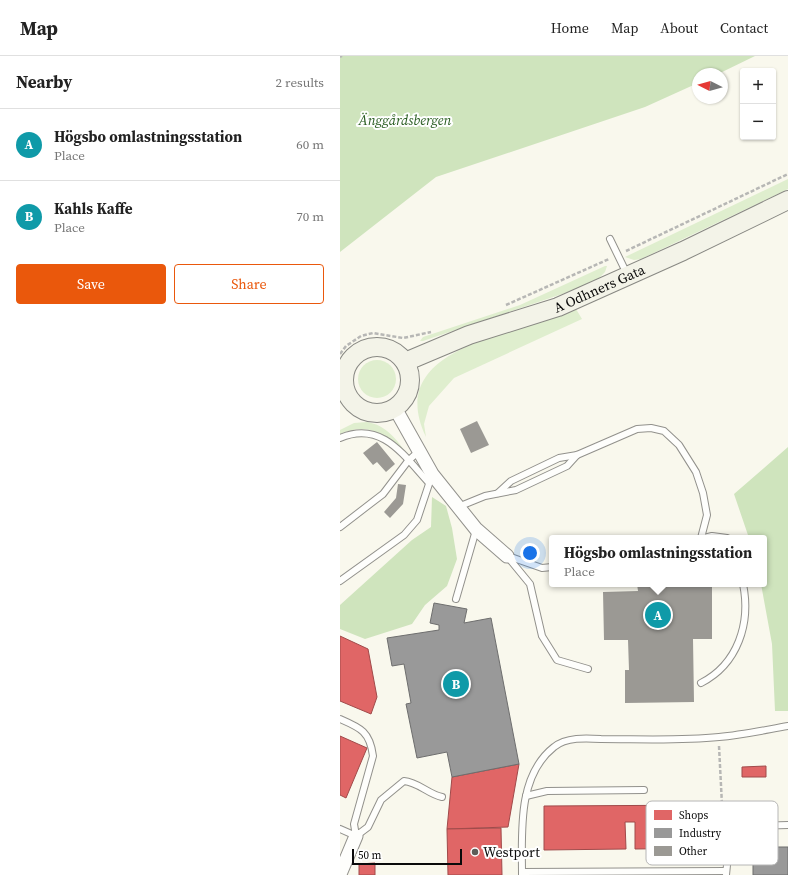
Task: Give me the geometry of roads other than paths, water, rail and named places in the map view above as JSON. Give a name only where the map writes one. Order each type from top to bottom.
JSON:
[{"type":"street","name":"A Odhners Gata","points":[[405,362],[469,335],[558,307],[628,276],[788,200]]},
{"type":"street","points":[[380,347],[392,350],[405,362],[410,376],[408,391],[401,404],[388,412],[372,413],[346,408],[347,396],[343,379],[348,363],[353,356],[368,348],[380,347]]},
{"type":"street","points":[[395,408],[413,456],[430,479],[458,507],[476,529],[507,556]]},
{"type":"street","points":[[340,874],[356,836]]},
{"type":"lane","points":[[610,239],[628,276]]},
{"type":"lane","points":[[498,493],[511,481],[559,458],[577,455],[637,429],[650,428],[664,431],[679,445],[696,472],[703,493],[707,515],[702,535]]},
{"type":"lane","points":[[340,438],[359,432],[380,436],[413,456],[383,494],[340,527]]},
{"type":"lane","points":[[458,507],[485,496],[516,490],[567,466],[577,455]]},
{"type":"lane","points":[[340,581],[404,535],[417,520],[430,479]]},
{"type":"lane","points":[[456,599],[476,529]]},
{"type":"lane","points":[[507,556],[542,568],[549,567]]},
{"type":"lane","points":[[507,556],[530,584],[542,636],[557,660],[588,669]]},
{"type":"lane","points":[[701,683],[711,678],[725,665],[738,645],[746,619],[743,587]]},
{"type":"lane","points":[[340,719],[356,725],[366,734],[372,745],[373,756],[354,824],[356,836]]},
{"type":"lane","points":[[726,873],[522,873],[523,818],[526,796],[541,760],[554,746],[575,739],[671,740],[719,737],[788,726]]},
{"type":"lane","points":[[356,836],[368,827],[381,800],[404,781],[413,782],[442,797]]},
{"type":"lane","points":[[526,796],[546,791],[644,790]]},
{"type":"lane","points":[[778,825],[788,825]]},
{"type":"lane","points":[[340,829],[356,836]]},
{"type":"place","name":"Högsbo omlastningsstation","points":[[658,615]]},
{"type":"place","name":"Kahls Kaffe","points":[[456,684]]},
{"type":"place","name":"Westport","points":[[475,852]]},
{"type":"park label","name":"Änggårdsbergen","points":[[405,120]]}]
